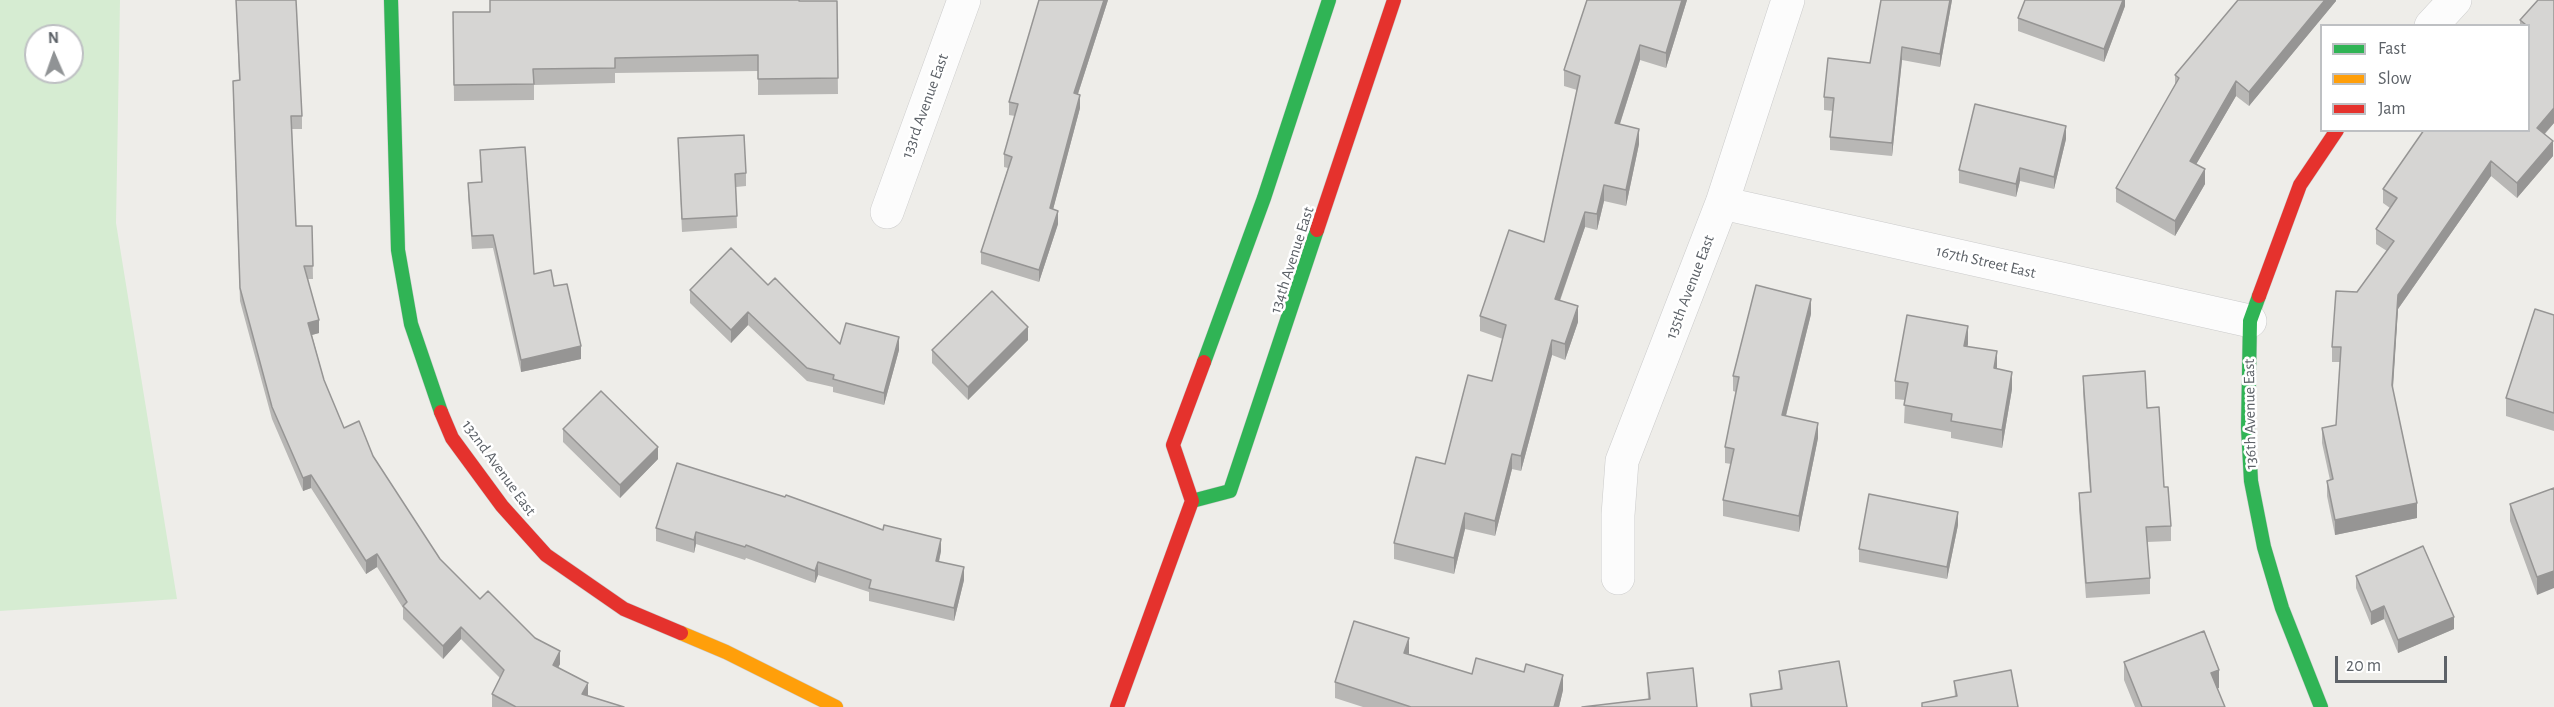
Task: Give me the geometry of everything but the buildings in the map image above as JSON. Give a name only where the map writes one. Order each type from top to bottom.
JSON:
[{"type":"street","name":"132nd Avenue East","points":[[392,0],[398,250],[411,324],[433,393],[452,438],[502,506],[546,555],[604,596],[624,609],[726,652],[836,707]]},
{"type":"street","name":"133rd Avenue East","points":[[887,212],[964,0]]},
{"type":"street","points":[[1117,707],[1192,501],[1173,445],[1264,198],[1329,0]]},
{"type":"street","name":"134th Avenue East","points":[[1192,501],[1230,491],[1394,0]]},
{"type":"street","name":"135th Avenue East","points":[[1618,578],[1618,515],[1622,461],[1722,203],[1788,0]]},
{"type":"street","points":[[2433,24],[2455,0]]},
{"type":"street","name":"136th Avenue East","points":[[2321,707],[2282,608],[2264,547],[2251,481],[2248,428],[2250,321],[2300,185],[2336,132]]},
{"type":"street","name":"167th Street East","points":[[1722,203],[2250,321]]},
{"type":"green space","points":[[0,0],[120,0],[116,223],[177,599],[0,611]]},
{"type":"traffic: fast","points":[[391,0],[398,250],[411,324],[441,412]]},
{"type":"traffic: fast","points":[[1204,362],[1264,198],[1329,0]]},
{"type":"traffic: fast","points":[[1192,501],[1230,491],[1317,230]]},
{"type":"traffic: fast","points":[[2259,296],[2250,321],[2248,428],[2251,481],[2264,547],[2282,608],[2321,707]]},
{"type":"traffic: slow","points":[[681,633],[726,652],[836,707]]},
{"type":"traffic: jam","points":[[1317,230],[1394,0]]},
{"type":"traffic: jam","points":[[2259,296],[2300,185],[2336,132]]},
{"type":"traffic: jam","points":[[1117,707],[1192,501],[1173,445],[1204,362]]},
{"type":"traffic: jam","points":[[441,412],[452,438],[502,506],[546,555],[624,609],[681,633]]}]
